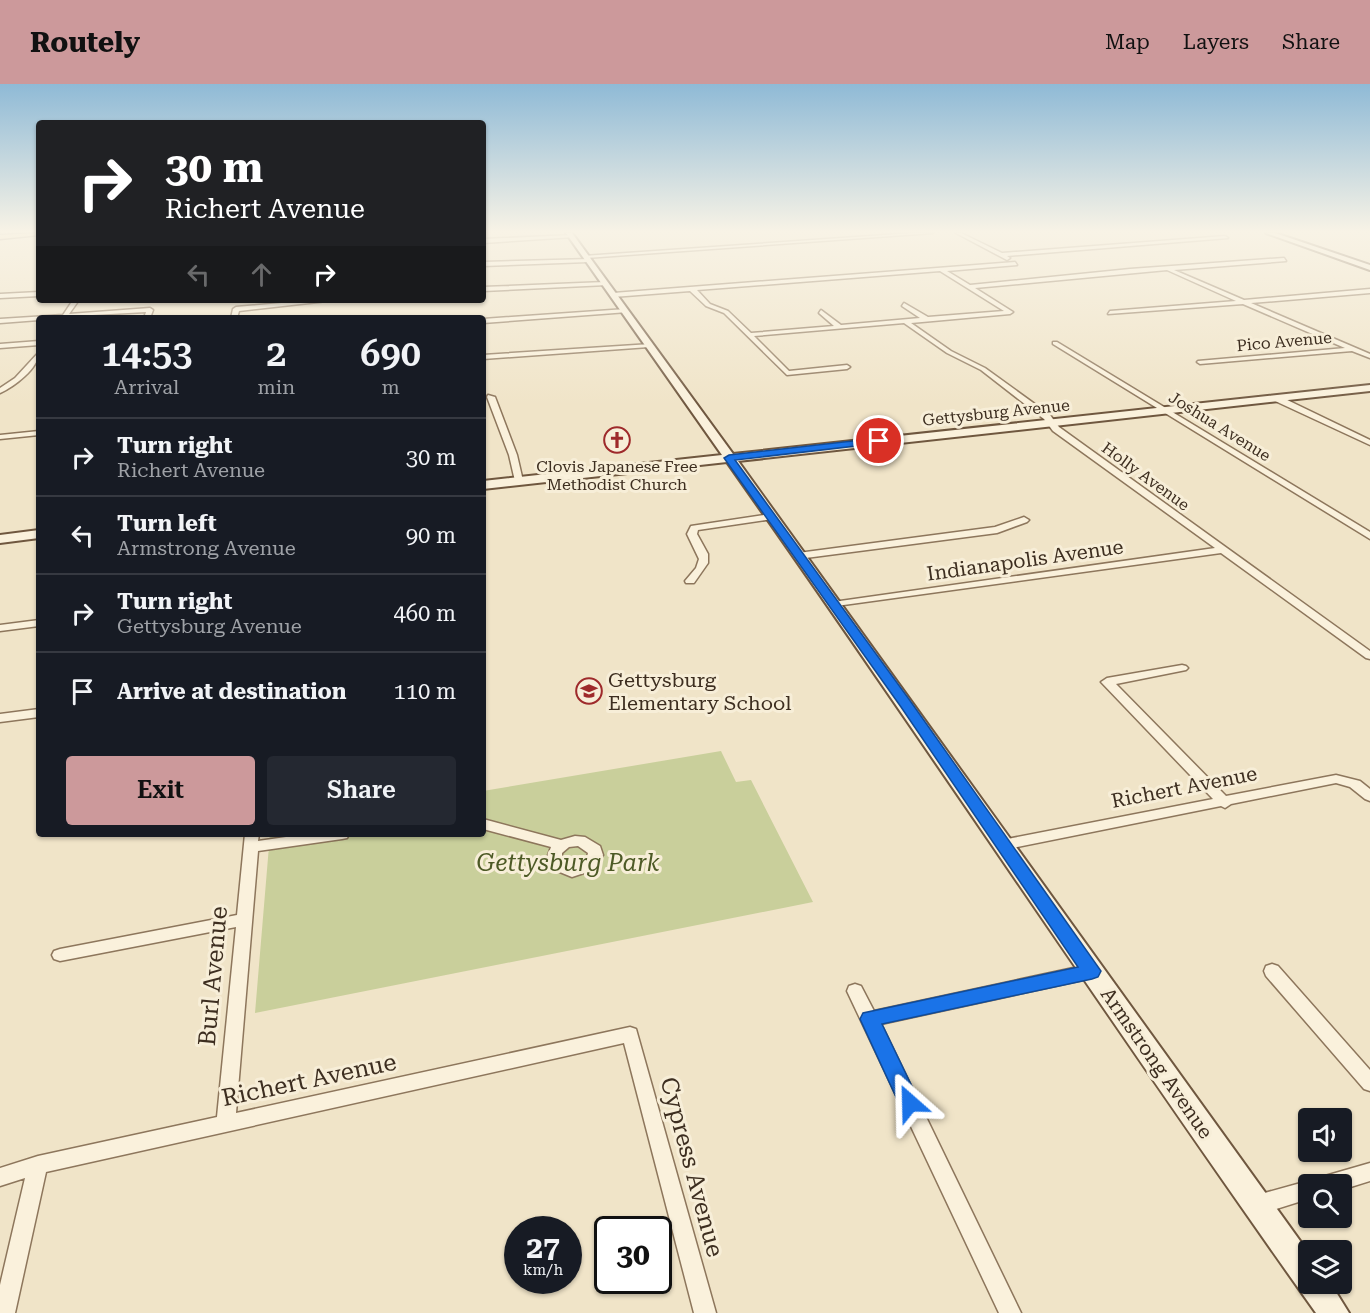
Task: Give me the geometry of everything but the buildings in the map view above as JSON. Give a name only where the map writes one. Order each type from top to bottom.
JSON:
[{"type":"street","name":"Armstrong Avenue","points":[[609,290],[906,705],[1002,845],[1298,1262]]},
{"type":"street","points":[[693,290],[708,305],[726,312],[787,373],[847,367]]},
{"type":"street","points":[[749,335],[1010,312],[974,290]]},
{"type":"street","points":[[1219,290],[1370,356]]},
{"type":"street","points":[[1110,314],[1370,291]]},
{"type":"street","points":[[0,296],[36,294]]},
{"type":"street","points":[[235,315],[236,309],[301,303]]},
{"type":"street","points":[[904,305],[926,319]]},
{"type":"street","points":[[79,315],[150,310],[148,315]]},
{"type":"street","points":[[486,321],[626,311]]},
{"type":"street","points":[[821,312],[839,327]]},
{"type":"street","points":[[0,321],[36,318]]},
{"type":"street","name":"Holly Avenue","points":[[905,321],[950,352],[984,369],[1052,423],[1222,550],[1370,656]]},
{"type":"street","points":[[0,346],[36,343]]},
{"type":"street","name":"Joshua Avenue","points":[[1055,343],[1370,536]]},
{"type":"street","points":[[486,357],[649,345]]},
{"type":"street","name":"Pico Avenue","points":[[1200,362],[1370,347]]},
{"type":"street","points":[[0,391],[27,371],[36,358]]},
{"type":"street","points":[[27,371],[36,370]]},
{"type":"street","name":"Gettysburg Avenue","points":[[486,485],[1370,388]]},
{"type":"street","points":[[491,398],[513,455],[519,481]]},
{"type":"street","points":[[1276,398],[1370,443]]},
{"type":"street","points":[[0,437],[36,433]]},
{"type":"street","points":[[690,581],[703,569],[705,556],[692,534],[694,528],[771,517]]},
{"type":"street","points":[[798,556],[997,530],[1024,520]]},
{"type":"street","points":[[0,538],[36,534]]},
{"type":"street","name":"Indianapolis Avenue","points":[[833,605],[1222,550]]},
{"type":"street","points":[[0,628],[36,623]]},
{"type":"street","points":[[1182,668],[1107,682],[1225,803]]},
{"type":"street","points":[[0,718],[36,713]]},
{"type":"street","name":"Richert Avenue","points":[[1002,845],[1225,803],[1336,779],[1355,784],[1370,796]]},
{"type":"street","points":[[486,825],[508,829],[561,846]]},
{"type":"street","points":[[252,841],[303,837]]},
{"type":"street","name":"Burl Avenue","points":[[226,1123],[252,841]]},
{"type":"street","points":[[60,955],[244,920]]},
{"type":"street","points":[[870,1019],[1092,971]]},
{"type":"street","points":[[1272,971],[1370,1083]]},
{"type":"street","points":[[855,991],[1010,1313]]},
{"type":"street","name":"Richert Avenue","points":[[0,1176],[38,1165],[630,1034]]},
{"type":"street","name":"Cypress Avenue","points":[[630,1034],[705,1313]]},
{"type":"street","points":[[3,1313],[38,1165]]},
{"type":"street","points":[[1352,1177],[1370,1172]]},
{"type":"street","points":[[1257,1204],[1298,1193]]},
{"type":"street","points":[[1320,1294],[1334,1313]]},
{"type":"green space","name":"Gettysburg Park","points":[[721,751],[736,782],[751,780],[813,902],[255,1013],[270,837],[486,837],[486,790]]},
{"type":"place","name":"Clovis Japanese Free Methodist Church","points":[[617,440]]},
{"type":"place","name":"Gettysburg Elementary School","points":[[589,691]]},
{"type":"route","points":[[879,441],[729,458],[906,705],[1092,971],[870,1019],[910,1103]]}]
